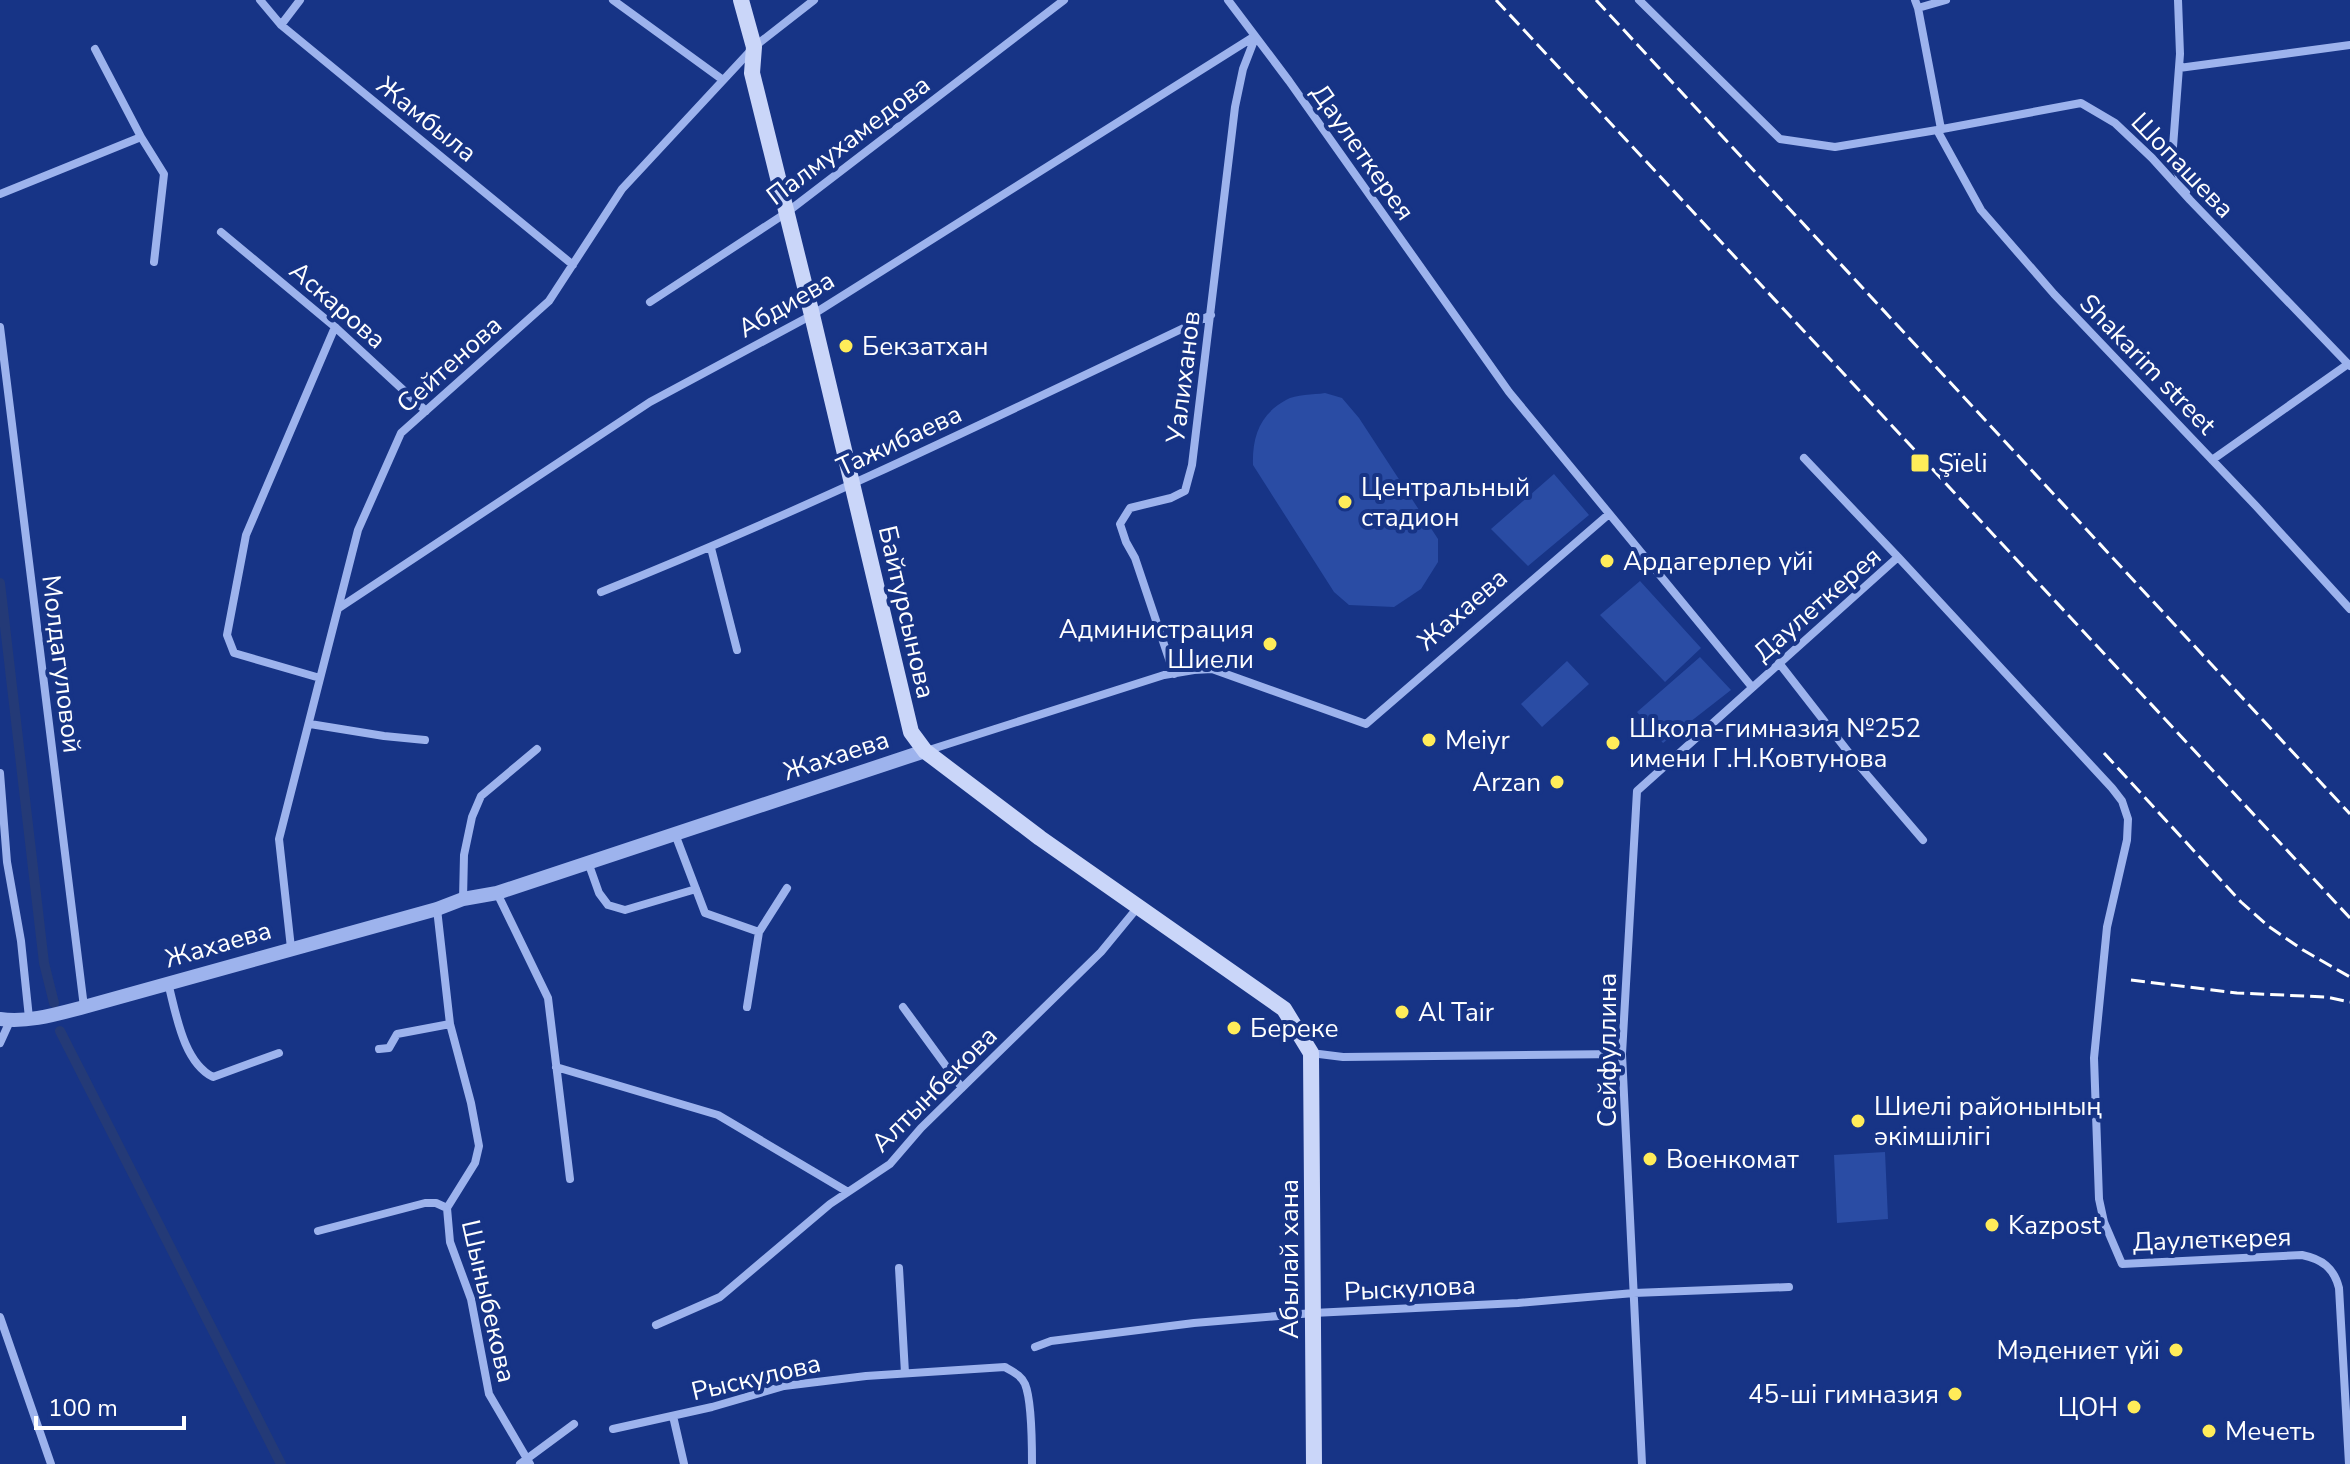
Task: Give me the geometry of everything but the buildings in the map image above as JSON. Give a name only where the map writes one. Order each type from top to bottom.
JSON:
[{"type":"main road","name":"Байтурсынова","points":[[741,0],[754,47],[752,73],[911,732],[925,751],[1040,838],[1284,1009],[1311,1053]]},
{"type":"main road","name":"Абылай хана","points":[[1311,1053],[1314,1464]]},
{"type":"street","name":"Жамбыла","points":[[260,0],[281,25],[573,265]]},
{"type":"street","points":[[281,25],[300,0]]},
{"type":"street","points":[[613,0],[723,80]]},
{"type":"street","name":"Сейтенова","points":[[291,948],[279,839],[358,530],[401,433],[549,301],[622,189],[754,47],[814,0]]},
{"type":"street","name":"Палмухамедова","points":[[650,302],[786,213],[1064,0]]},
{"type":"street","name":"Даулеткерея","points":[[1228,0],[1509,392],[1752,687],[1898,557],[2122,801],[2128,819],[2127,840],[2107,927],[2094,1058],[2099,1199],[2104,1222],[2122,1264],[2302,1255],[2325,1263],[2335,1274],[2339,1288],[2349,1464]]},
{"type":"street","name":"Шопашева","points":[[1639,0],[1780,139],[1835,147],[2081,103],[2115,123],[2152,158],[2349,365]]},
{"type":"street","points":[[1916,4],[1946,0]]},
{"type":"street","points":[[2178,0],[2179,68],[2172,160],[2190,200]]},
{"type":"street","name":"Shakarim street","points":[[1916,4],[1939,130],[1981,210],[2054,294],[2350,609]]},
{"type":"street","name":"Абдиева","points":[[338,609],[650,402],[812,315],[1255,36]]},
{"type":"street","name":"Уалиханов","points":[[1174,674],[1135,558],[1120,524],[1130,508],[1171,498],[1185,491],[1192,465],[1235,107],[1243,69],[1255,36]]},
{"type":"street","points":[[2179,68],[2350,45]]},
{"type":"street","points":[[95,49],[164,174],[154,262]]},
{"type":"street","points":[[0,194],[141,137]]},
{"type":"street","name":"Аскарова","points":[[221,232],[335,327],[426,411]]},
{"type":"street","name":"Тажибаева","points":[[601,592],[711,548],[853,484],[1211,315]]},
{"type":"street","name":"Молдагуловой","points":[[0,327],[81,1008]]},
{"type":"street","points":[[320,678],[234,653],[227,635],[246,535],[335,327]]},
{"type":"street","points":[[2212,460],[2349,365]]},
{"type":"street","points":[[1804,458],[1898,557]]},
{"type":"street","name":"Жахаева","points":[[5,1020],[35,1018],[81,1008],[437,909],[463,899],[497,893],[925,751],[1174,674],[1212,669],[1366,724],[1609,514]]},
{"type":"street","points":[[711,548],[737,650]]},
{"type":"street","points":[[1779,663],[1856,762],[1923,840]]},
{"type":"street","name":"Сейфуллина","points":[[1642,1464],[1622,1054],[1637,791],[1752,687]]},
{"type":"street","points":[[310,724],[425,740]]},
{"type":"street","points":[[463,899],[464,855],[472,817],[481,796],[537,749]]},
{"type":"street","points":[[0,773],[7,862],[35,1018]]},
{"type":"street","points":[[675,834],[705,913],[759,932]]},
{"type":"street","points":[[588,862],[599,893],[608,905],[625,910],[696,889]]},
{"type":"street","points":[[747,1007],[759,932],[787,888]]},
{"type":"street","points":[[497,893],[548,998],[570,1179]]},
{"type":"street","name":"Алтынбекова","points":[[656,1325],[720,1297],[830,1204],[890,1164],[921,1128],[1101,952],[1138,906]]},
{"type":"street","name":"Шыныбекова","points":[[437,909],[450,1024],[479,1146],[475,1163],[447,1208],[450,1242],[471,1299],[489,1394],[525,1462]]},
{"type":"street","points":[[168,983],[179,1024],[202,1072],[213,1077],[279,1053]]},
{"type":"street","points":[[903,1007],[962,1088]]},
{"type":"street","points":[[0,1043],[5,1020]]},
{"type":"street","points":[[379,1049],[389,1048],[397,1034],[450,1024]]},
{"type":"street","points":[[1311,1053],[1343,1057],[1622,1054]]},
{"type":"street","points":[[556,1067],[718,1115],[848,1192]]},
{"type":"street","points":[[318,1231],[425,1203],[436,1203],[447,1208]]},
{"type":"street","points":[[899,1268],[905,1373]]},
{"type":"street","name":"Рыскулова","points":[[1035,1347],[1051,1341],[1194,1323],[1313,1313],[1518,1303],[1634,1293],[1789,1287]]},
{"type":"street","points":[[0,1317],[51,1464]]},
{"type":"street","name":"Рыскулова","points":[[613,1429],[784,1386],[905,1373],[1005,1367],[1018,1374],[1025,1385],[1032,1435],[1032,1464]]},
{"type":"street","points":[[673,1416],[684,1464]]},
{"type":"street","points":[[525,1462],[574,1424]]},
{"type":"shaded area","name":"Центральный стадион","points":[[1325,393],[1342,398],[1359,418],[1438,539],[1438,562],[1421,589],[1394,607],[1349,605],[1334,592],[1253,465],[1256,436],[1270,412],[1290,398]]},
{"type":"shaded area","points":[[1554,474],[1589,515],[1528,566],[1491,529]]},
{"type":"shaded area","points":[[1640,581],[1701,648],[1665,682],[1600,615]]},
{"type":"shaded area","points":[[1700,657],[1731,690],[1663,743],[1637,712]]},
{"type":"shaded area","points":[[1567,661],[1589,684],[1542,727],[1521,704]]},
{"type":"shaded area","points":[[1885,1152],[1888,1219],[1837,1223],[1834,1155]]},
{"type":"waterway","points":[[0,583],[44,963],[54,1003]]},
{"type":"waterway","points":[[60,1031],[281,1464]]},
{"type":"railway","points":[[1496,0],[2350,918]]},
{"type":"railway","points":[[1596,0],[2350,814]]},
{"type":"railway","points":[[2104,753],[2241,902],[2268,926],[2350,977]]},
{"type":"railway","points":[[2131,980],[2237,993],[2326,997],[2350,1002]]},
{"type":"place","name":"Бекзатхан","points":[[846,346]]},
{"type":"place","name":"Şïeli","points":[[1920,463]]},
{"type":"place","name":"Центральный стадион","points":[[1345,502]]},
{"type":"place","name":"Ардагерлер үйі","points":[[1607,561]]},
{"type":"place","name":"Администрация Шиели","points":[[1270,644]]},
{"type":"place","name":"Meiyr","points":[[1429,740]]},
{"type":"place","name":"Школа-гимназия №252 имени Г.Н.Ковтунова","points":[[1613,743]]},
{"type":"place","name":"Arzan","points":[[1557,782]]},
{"type":"place","name":"Al Tair","points":[[1402,1012]]},
{"type":"place","name":"Береке","points":[[1234,1028]]},
{"type":"place","name":"Шиелі районының әкімшілігі","points":[[1858,1121]]},
{"type":"place","name":"Военкомат","points":[[1650,1159]]},
{"type":"place","name":"Kazpost","points":[[1992,1225]]},
{"type":"place","name":"Мәдениет үйі","points":[[2176,1350]]},
{"type":"place","name":"45-ші гимназия","points":[[1955,1394]]},
{"type":"place","name":"ЦОН","points":[[2134,1407]]},
{"type":"place","name":"Мечеть","points":[[2209,1431]]}]
